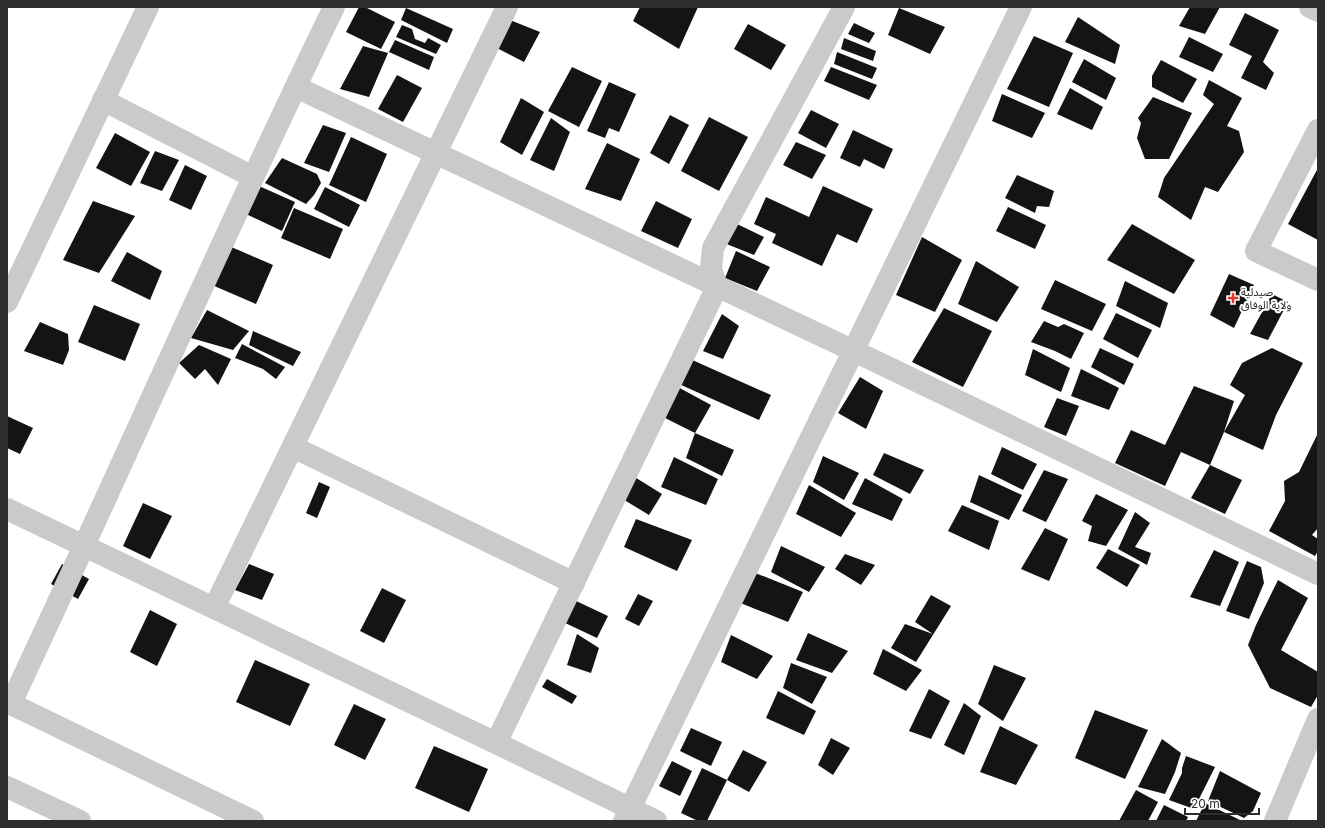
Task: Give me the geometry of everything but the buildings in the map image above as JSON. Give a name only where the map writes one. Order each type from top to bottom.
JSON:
[{"type":"street","points":[[7,302],[148,7]]},
{"type":"street","points":[[253,821],[9,702],[84,547],[253,177],[333,7]]},
{"type":"street","points":[[214,608],[507,7]]},
{"type":"street","points":[[496,742],[717,287],[711,269],[713,248],[844,7]]},
{"type":"street","points":[[627,815],[1021,7]]},
{"type":"street","points":[[1310,7],[1318,11]]},
{"type":"street","points":[[296,87],[854,351],[1318,574]]},
{"type":"street","points":[[104,100],[253,177]]},
{"type":"street","points":[[1318,130],[1256,251],[1318,280]]},
{"type":"street","points":[[293,447],[574,583]]},
{"type":"street","points":[[7,509],[496,742],[627,815],[656,821]]},
{"type":"street","points":[[1275,821],[1318,719]]},
{"type":"street","points":[[7,787],[80,821]]},
{"type":"place","name":"صيدلية ولاية الوفاق","points":[[1233,298]]}]
